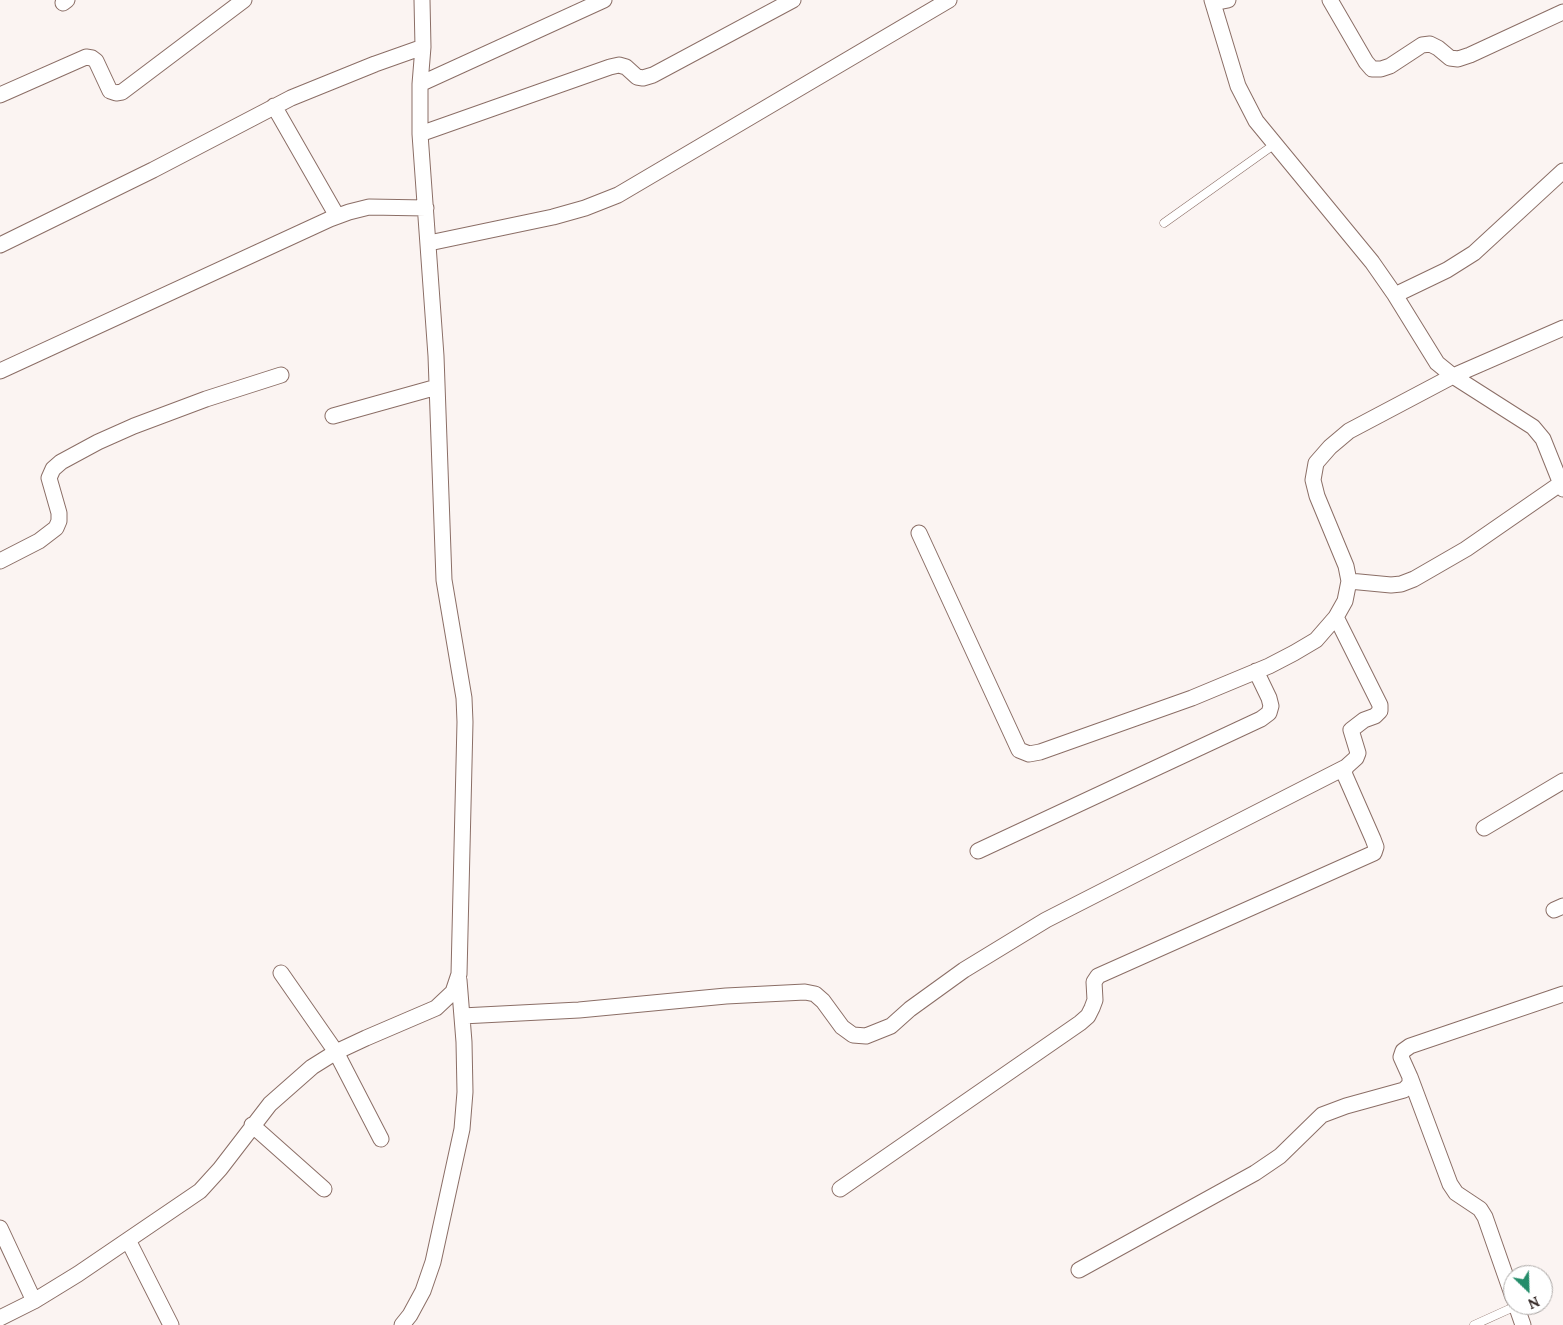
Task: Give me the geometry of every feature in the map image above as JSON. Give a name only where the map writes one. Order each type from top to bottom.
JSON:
[{"type":"street","points":[[0,95],[86,57],[96,61],[110,91],[122,92],[244,0]]},
{"type":"street","points":[[402,1325],[410,1315],[423,1291],[433,1262],[462,1129],[465,1092],[459,974],[466,722],[464,698],[444,580],[437,387],[429,242],[420,134],[420,84],[423,47],[422,0]]},
{"type":"street","points":[[420,84],[604,0]]},
{"type":"street","points":[[420,134],[610,67],[619,65],[637,77],[643,78],[793,0]]},
{"type":"street","points":[[429,242],[554,217],[585,208],[618,195],[947,0]]},
{"type":"street","points":[[1228,0],[1212,1],[1238,86],[1256,121],[1372,262],[1437,363],[1453,376],[1533,427],[1543,439],[1562,486],[1466,549],[1414,579],[1401,584],[1391,585],[1349,581]]},
{"type":"street","points":[[1330,0],[1372,70],[1381,70],[1390,66],[1422,46],[1430,44],[1450,58],[1458,59],[1563,12]]},
{"type":"street","points":[[0,245],[153,170],[274,106],[375,64],[423,47]]},
{"type":"street","points":[[274,106],[337,216]]},
{"type":"street","points":[[1395,295],[1447,270],[1474,253],[1563,171]]},
{"type":"street","points":[[0,371],[337,216],[369,207],[426,208]]},
{"type":"street","points":[[919,533],[1019,750],[1028,754],[1040,752],[1192,698],[1256,671],[1316,640],[1336,617],[1345,601],[1349,581],[1346,566],[1317,496],[1313,480],[1316,463],[1330,447],[1349,431],[1453,376],[1563,328]]},
{"type":"street","points":[[0,561],[39,541],[56,528],[59,514],[49,478],[53,469],[61,462],[98,442],[134,426],[206,399],[280,375]]},
{"type":"street","points":[[332,416],[437,387]]},
{"type":"street","points":[[462,1016],[579,1010],[726,996],[804,992],[815,994],[823,1001],[842,1027],[853,1035],[866,1036],[891,1026],[910,1009],[964,970],[1046,920],[1346,767],[1356,758],[1358,753],[1351,730],[1364,720],[1375,716],[1380,711],[1380,705],[1336,617]]},
{"type":"street","points":[[978,851],[1261,719],[1269,713],[1271,706],[1256,671]]},
{"type":"street","points":[[840,1190],[1080,1023],[1088,1016],[1092,1008],[1095,1000],[1094,982],[1098,976],[1374,853],[1376,847],[1344,773],[1346,767]]},
{"type":"street","points":[[1484,828],[1563,781]]},
{"type":"street","points":[[281,974],[336,1052],[381,1140]]},
{"type":"street","points":[[0,1318],[34,1301],[200,1191],[220,1170],[252,1125],[292,1083],[312,1067],[336,1052],[436,1008],[453,992],[459,974]]},
{"type":"street","points":[[1503,1269],[1485,1217],[1480,1209],[1456,1193],[1450,1184],[1401,1057],[1403,1051],[1410,1046],[1562,997]]},
{"type":"street","points":[[1079,1270],[1255,1173],[1280,1156],[1322,1115],[1346,1106],[1404,1090],[1410,1084],[1410,1077]]},
{"type":"street","points":[[252,1125],[324,1189]]},
{"type":"street","points":[[0,1228],[34,1301]]},
{"type":"street","points":[[128,1240],[171,1325]]},
{"type":"lane","points":[[1164,223],[1275,144]]},
{"type":"lane","points":[[1474,1325],[1503,1309]]}]
